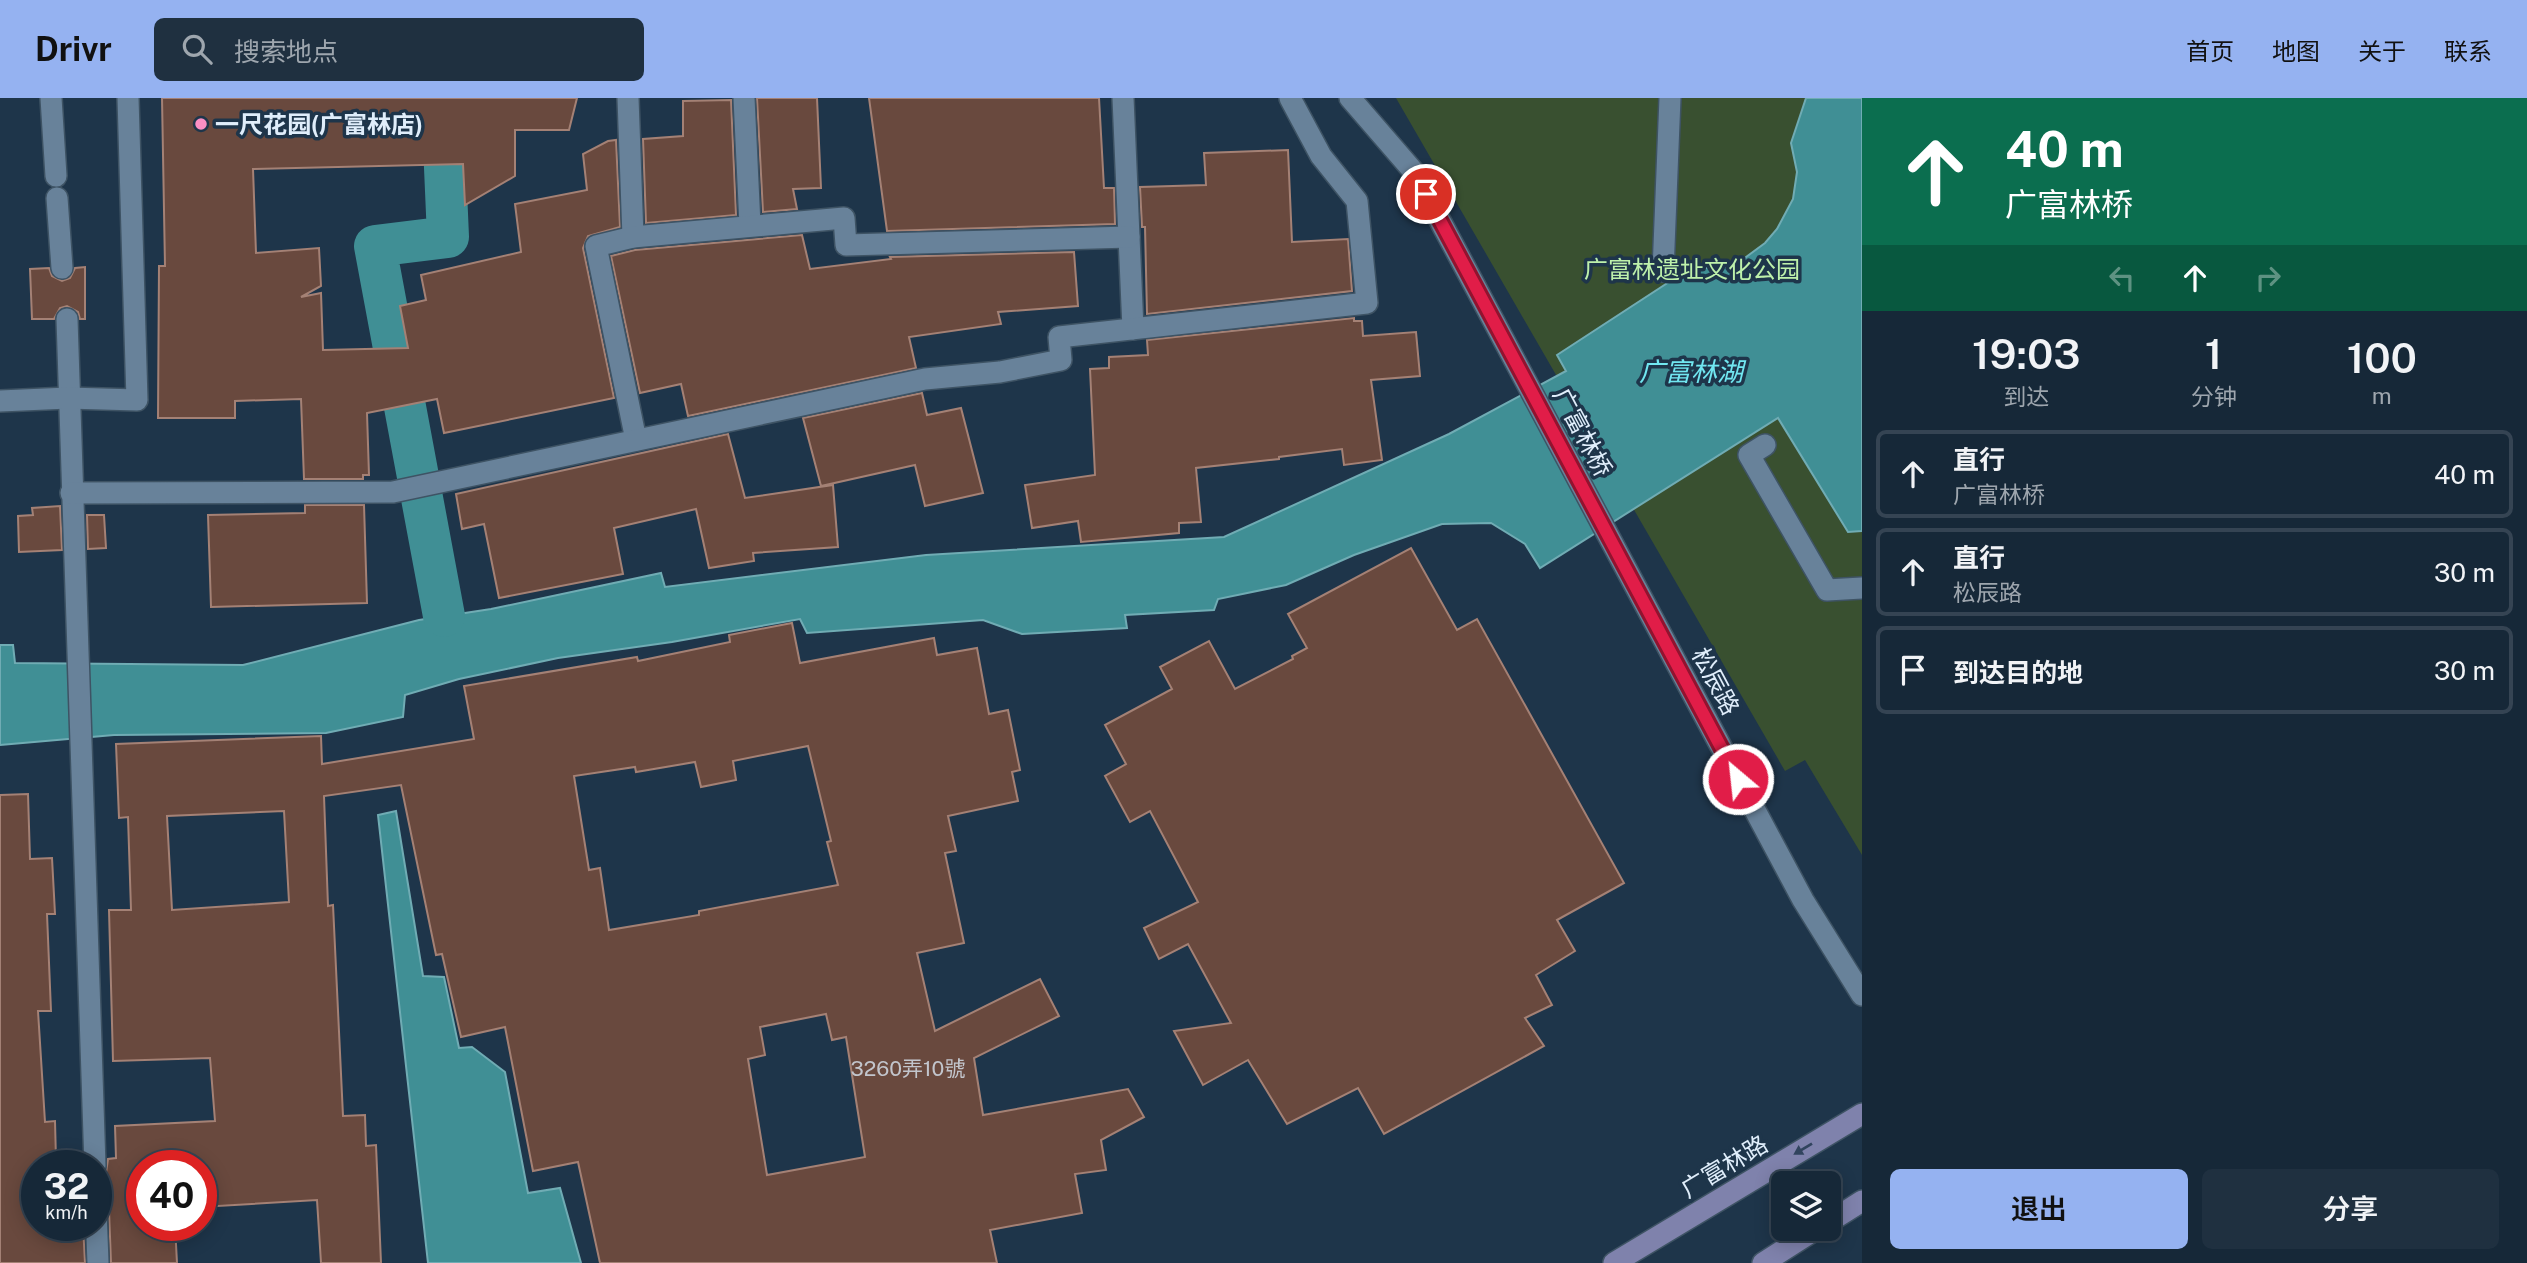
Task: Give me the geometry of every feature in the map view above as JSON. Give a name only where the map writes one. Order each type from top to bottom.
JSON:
[{"type":"main road","name":"广富林路","points":[[1614,1263],[1862,1114]]},
{"type":"main road","points":[[1841,1214],[1862,1201]]},
{"type":"main road","points":[[1763,1263],[1798,1241]]},
{"type":"street","points":[[51,98],[56,176]]},
{"type":"street","points":[[0,401],[68,398],[137,400],[128,98]]},
{"type":"street","points":[[628,98],[633,237]]},
{"type":"street","points":[[744,98],[750,225]]},
{"type":"street","points":[[1123,98],[1133,329]]},
{"type":"street","points":[[71,493],[393,492],[925,379],[1000,372],[1061,360],[1059,337],[1367,303],[1357,201],[1321,156],[1290,98]]},
{"type":"street","name":"广富林桥","points":[[1350,98],[1414,172],[1609,536]]},
{"type":"street","points":[[1663,271],[1670,98]]},
{"type":"street","points":[[57,198],[62,268]]},
{"type":"street","points":[[636,440],[596,246],[633,237],[844,218],[846,245],[1129,237]]},
{"type":"street","points":[[67,319],[94,1150]]},
{"type":"street","points":[[1765,445],[1749,455],[1827,590],[1862,588]]},
{"type":"street","name":"松辰路","points":[[1609,536],[1803,900],[1862,995]]},
{"type":"street","points":[[97,1241],[98,1263]]},
{"type":"green space","name":"广富林遗址文化公园","points":[[1396,98],[1862,98],[1862,855],[1805,760],[1785,771]]},
{"type":"water","name":"广富林湖","points":[[1806,98],[1862,98],[1862,531],[1848,532],[1778,418],[1540,568],[1525,544],[1491,523],[1442,524],[1354,555],[1286,585],[1218,599],[1214,610],[1125,615],[1127,628],[1022,634],[983,620],[807,633],[800,619],[672,642],[558,658],[459,679],[405,695],[403,717],[326,733],[114,735],[0,745],[0,645],[13,645],[15,663],[243,665],[419,620],[491,609],[661,573],[665,587],[926,555],[1224,537],[1449,434],[1566,371],[1557,355],[1689,269],[1726,267],[1738,263],[1765,243],[1777,229],[1793,199],[1797,172],[1791,143]]},
{"type":"water","points":[[396,811],[423,976],[444,977],[459,1048],[472,1047],[505,1072],[528,1193],[560,1188],[581,1263],[428,1263],[378,815]]},
{"type":"building","points":[[162,98],[577,98],[569,130],[515,130],[515,176],[465,205],[463,164],[253,169],[256,253],[319,248],[321,286],[301,297],[321,293],[323,350],[408,348],[400,306],[426,300],[421,275],[521,252],[515,204],[587,190],[583,154],[608,141],[616,140],[620,227],[588,236],[583,248],[614,398],[444,433],[437,399],[367,413],[369,475],[363,475],[363,479],[304,479],[301,399],[235,401],[235,418],[158,418],[159,266],[165,266]]},
{"type":"building","points":[[757,98],[817,98],[821,188],[793,189],[797,209],[763,212]]},
{"type":"building","points":[[869,98],[1099,98],[1104,188],[1114,188],[1115,224],[887,231]]},
{"type":"building","points":[[731,100],[736,215],[646,223],[643,139],[683,136],[683,101]]},
{"type":"building","points":[[1288,150],[1292,242],[1348,239],[1352,291],[1147,314],[1145,227],[1142,227],[1140,187],[1206,185],[1204,153]]},
{"type":"building","points":[[802,235],[810,269],[891,259],[890,257],[1074,252],[1078,306],[998,312],[1001,324],[909,337],[916,368],[688,416],[681,384],[640,393],[611,256],[635,250]]},
{"type":"building","points":[[85,267],[85,319],[80,319],[78,312],[67,306],[60,308],[54,319],[32,319],[30,269],[49,268],[52,276],[62,281],[70,278],[75,268]]},
{"type":"building","points":[[1354,318],[1354,321],[1362,321],[1363,336],[1416,332],[1420,376],[1371,380],[1382,460],[1344,465],[1342,449],[1196,468],[1201,522],[1179,523],[1179,533],[1081,542],[1078,521],[1032,528],[1025,485],[1095,475],[1090,369],[1109,368],[1109,357],[1148,355],[1147,340]]},
{"type":"building","points":[[922,393],[927,415],[961,408],[983,493],[925,506],[915,465],[821,486],[803,418]]},
{"type":"building","points":[[728,434],[745,498],[833,485],[838,547],[753,553],[754,561],[709,568],[696,509],[614,528],[623,574],[499,598],[484,524],[462,529],[456,494]]},
{"type":"building","points":[[305,505],[364,505],[367,603],[211,607],[208,515],[305,513]]},
{"type":"building","points":[[60,506],[62,550],[19,552],[18,516],[33,515],[32,508]]},
{"type":"building","points":[[87,515],[104,515],[106,548],[88,549]]},
{"type":"building","points":[[1411,548],[1457,630],[1477,619],[1624,883],[1557,920],[1575,951],[1536,975],[1552,1005],[1525,1018],[1544,1046],[1384,1134],[1358,1088],[1287,1124],[1248,1060],[1203,1085],[1174,1031],[1231,1023],[1188,944],[1159,959],[1144,928],[1198,902],[1150,811],[1130,822],[1105,776],[1126,764],[1105,725],[1172,689],[1160,667],[1209,641],[1235,689],[1293,659],[1292,656],[1307,648],[1288,614]]},
{"type":"building","points":[[792,623],[800,663],[934,638],[937,655],[977,648],[989,714],[1008,710],[1020,770],[1012,772],[1018,801],[948,816],[956,851],[945,853],[964,943],[917,953],[935,1031],[1040,979],[1059,1016],[974,1058],[983,1115],[1128,1089],[1144,1117],[1101,1140],[1106,1170],[1075,1174],[1082,1213],[990,1230],[997,1263],[600,1263],[578,1162],[533,1171],[505,1027],[461,1037],[442,954],[436,955],[401,785],[324,796],[328,906],[333,905],[343,1116],[365,1115],[366,1146],[376,1145],[381,1263],[321,1263],[317,1200],[217,1206],[217,1150],[126,1150],[126,1241],[176,1241],[177,1263],[111,1263],[115,1126],[215,1121],[210,1058],[113,1061],[109,910],[131,910],[128,817],[119,818],[116,744],[321,736],[322,764],[474,739],[464,686],[637,657],[638,661],[730,642],[729,635]],"holes":[[[808,746],[831,841],[827,842],[838,885],[699,911],[699,915],[609,930],[600,868],[589,870],[574,776],[635,767],[636,772],[695,762],[701,787],[736,780],[733,761]],[[284,811],[289,902],[172,910],[167,816]],[[826,1014],[832,1040],[846,1037],[865,1157],[767,1175],[748,1059],[765,1055],[760,1027]]]},
{"type":"building","points":[[28,794],[30,859],[52,858],[55,914],[47,914],[51,1011],[38,1011],[45,1122],[55,1121],[56,1150],[21,1150],[21,1241],[84,1241],[85,1263],[0,1263],[0,795]]},
{"type":"waterway","points":[[442,98],[448,237],[375,246],[444,616]]},
{"type":"place","name":"一尺花园(广富林店)","points":[[201,124]]},
{"type":"route","points":[[1426,194],[1738,779]]}]
